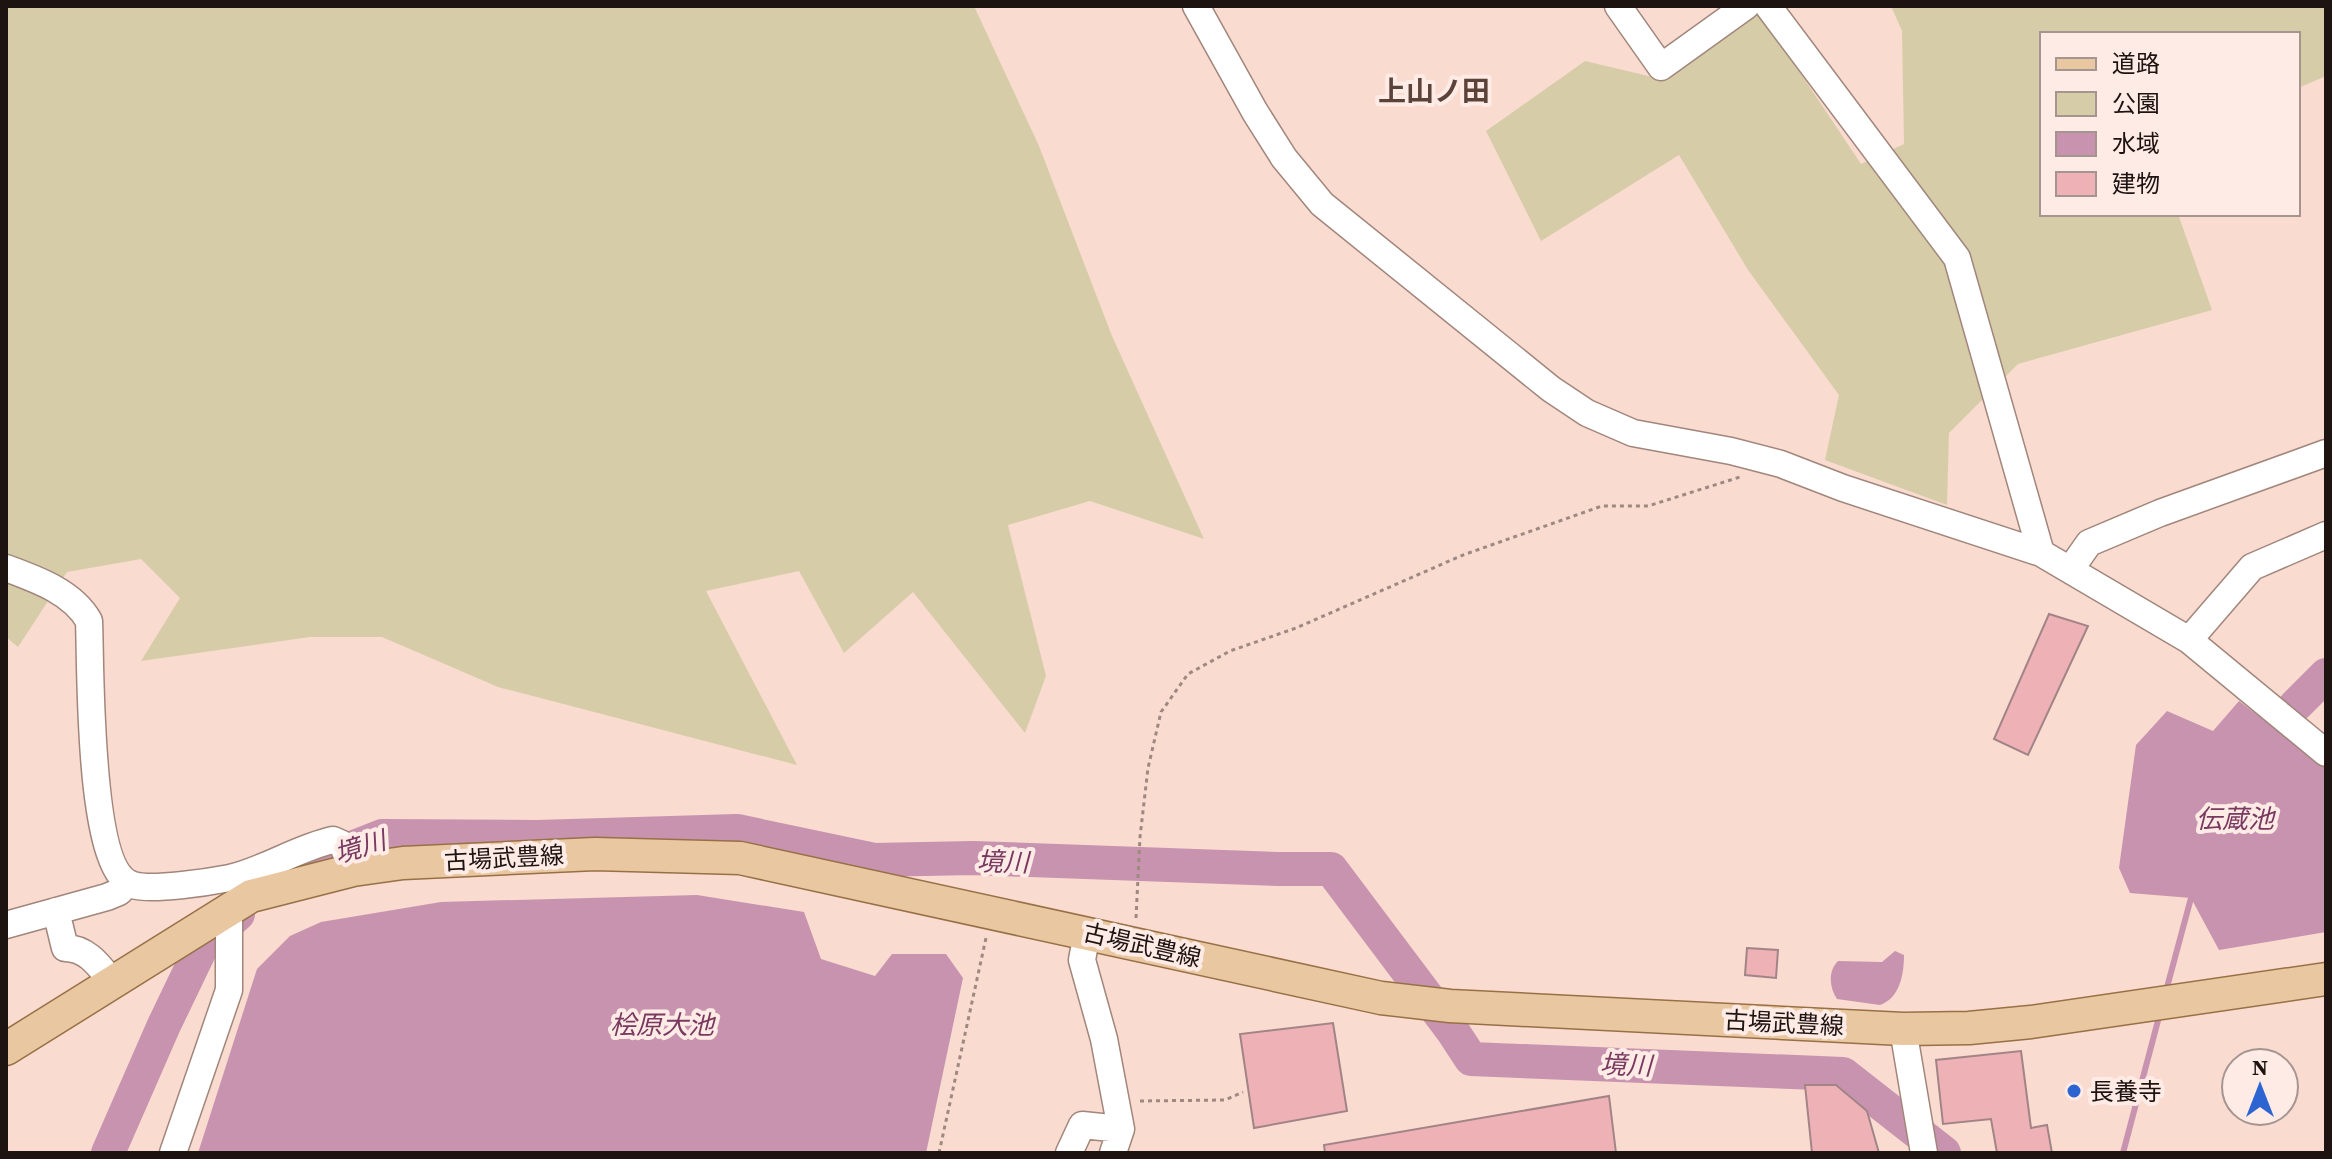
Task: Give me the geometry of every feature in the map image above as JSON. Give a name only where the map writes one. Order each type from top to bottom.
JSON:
[{"type":"main road","name":"古場武豊線","points":[[6,1049],[251,896],[353,870],[403,863],[595,854],[740,858],[1381,998],[1450,1006],[1903,1029],[1969,1028],[2031,1022],[2326,979]]},
{"type":"street","points":[[1196,6],[1277,147],[1322,204],[1551,389],[1587,413],[1633,433],[1731,451],[1781,464],[1843,488],[2041,553],[2189,640],[2326,753]]},
{"type":"street","points":[[1618,6],[1661,67],[1746,6]]},
{"type":"street","points":[[1768,6],[1957,258],[2041,553]]},
{"type":"street","points":[[2070,570],[2089,543],[2160,513],[2326,453]]},
{"type":"street","points":[[2189,640],[2252,567],[2326,535]]},
{"type":"street","points":[[6,568],[71,599],[89,621],[92,759],[112,861],[128,883],[156,886],[232,877],[333,840],[342,844],[353,870]]},
{"type":"street","points":[[6,925],[107,897],[119,892],[128,883]]},
{"type":"street","points":[[56,911],[65,948],[76,948],[92,958],[113,983]]},
{"type":"street","points":[[173,1153],[229,990],[229,912]]},
{"type":"street","points":[[1069,1153],[1082,1125],[1117,1141],[1116,1101],[1104,1039],[1082,960],[1087,933]]},
{"type":"street","points":[[1903,1029],[1924,1153]]},
{"type":"path","points":[[1135,944],[1140,837],[1148,768],[1161,712],[1188,674],[1230,651],[1296,628],[1463,555],[1505,540],[1602,506],[1648,506],[1781,464]]},
{"type":"path","points":[[939,1153],[986,938]]},
{"type":"path","points":[[1116,1101],[1225,1100],[1243,1092]]},
{"type":"green space","points":[[6,6],[974,6],[1039,146],[1112,336],[1204,539],[1090,501],[1008,525],[1046,676],[1025,733],[913,592],[844,653],[799,571],[706,591],[797,765],[498,687],[382,637],[310,637],[141,661],[180,598],[141,559],[67,572],[18,647],[6,637]]},
{"type":"green space","points":[[1891,6],[2326,6],[2326,76],[2300,87],[2300,32],[2040,32],[2040,216],[2179,216],[2212,310],[2018,364],[1949,433],[1947,505],[1825,460],[1839,395],[1748,270],[1679,155],[1541,241],[1486,131],[1585,61],[1661,79],[1759,11],[1861,164],[1904,144],[1902,31]]},
{"type":"water","name":"伝蔵池","points":[[2239,701],[2326,767],[2326,932],[2219,950],[2191,898],[2130,893],[2119,868],[2136,745],[2167,711],[2213,731]]},
{"type":"water","name":"桧原大池","points":[[697,895],[804,912],[821,959],[875,976],[892,954],[946,954],[963,978],[926,1153],[198,1153],[257,969],[290,936],[321,922],[441,902]]},
{"type":"water","points":[[1895,951],[1904,955],[1903,970],[1900,984],[1887,1002],[1880,1005],[1837,999],[1831,979],[1832,969],[1838,961],[1882,962]]},
{"type":"building","points":[[2049,614],[2088,626],[2028,755],[1994,739]]},
{"type":"building","points":[[1747,948],[1778,950],[1776,978],[1745,975]]},
{"type":"building","points":[[1333,1023],[1347,1111],[1254,1128],[1240,1034]]},
{"type":"building","points":[[2021,1051],[2031,1128],[2047,1125],[2052,1153],[1997,1153],[1991,1119],[1943,1124],[1936,1060]]},
{"type":"building","points":[[1805,1085],[1836,1085],[1867,1111],[1879,1153],[1812,1153]]},
{"type":"building","points":[[1609,1096],[1616,1153],[1325,1153],[1324,1145]]},
{"type":"waterway","points":[[2295,706],[2326,675]]},
{"type":"waterway","name":"境川","points":[[278,886],[321,860],[382,836],[537,837],[737,831],[874,860],[973,858],[1331,869],[1471,1059],[1843,1074],[1944,1153]]},
{"type":"waterway","points":[[2166,991],[2191,898]]},
{"type":"waterway","name":"境川","points":[[108,1153],[202,946],[238,914]]},
{"type":"waterway","points":[[2123,1153],[2160,1013]]},
{"type":"place","name":"長養寺","points":[[2074,1091]]},
{"type":"district","name":"上山ノ田","points":[[1434,91]]}]
